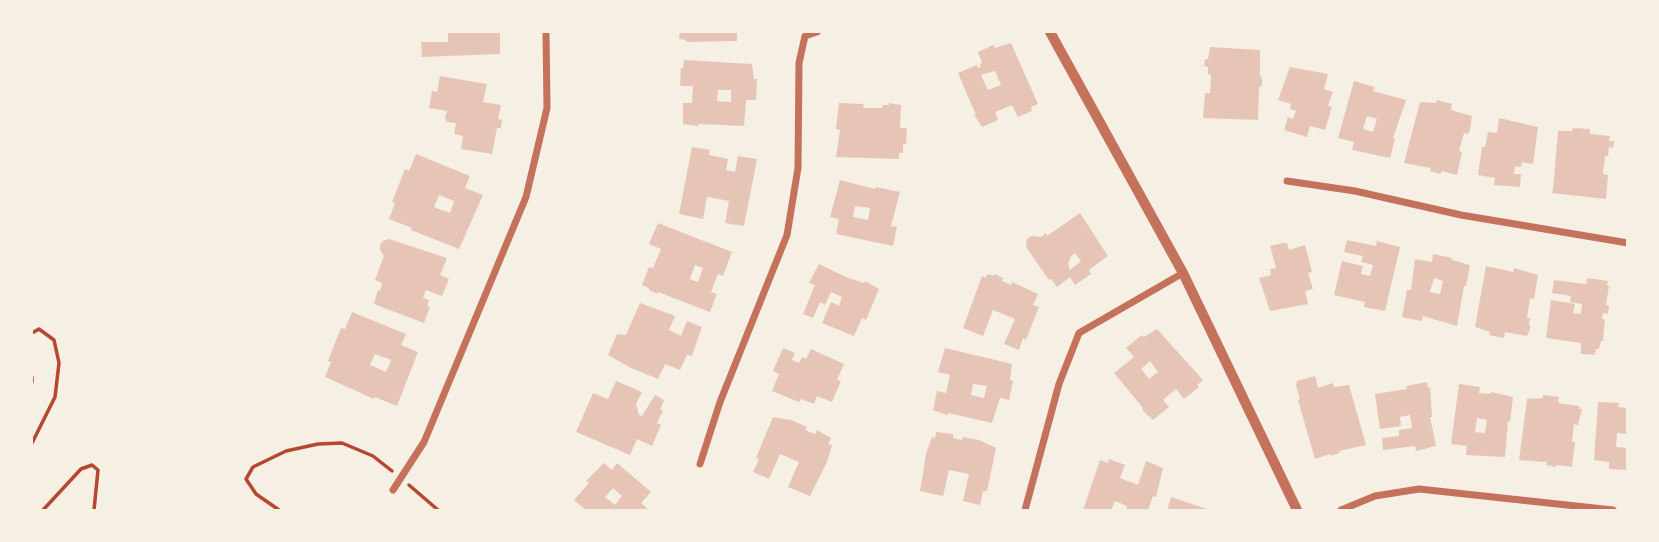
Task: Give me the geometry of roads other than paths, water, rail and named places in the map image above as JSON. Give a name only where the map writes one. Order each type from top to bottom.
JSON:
[{"type":"street","points":[[393,490],[424,442],[526,197],[547,108],[546,32]]},
{"type":"street","points":[[700,464],[720,402],[787,235],[798,168],[799,63],[805,36],[817,32]]},
{"type":"street","points":[[1050,32],[1183,273],[1297,510]]},
{"type":"street","points":[[1287,181],[1355,191],[1461,215],[1628,243]]},
{"type":"street","points":[[1025,510],[1059,384],[1079,333],[1183,273]]},
{"type":"street","points":[[1341,510],[1375,496],[1419,489],[1612,510]]}]
